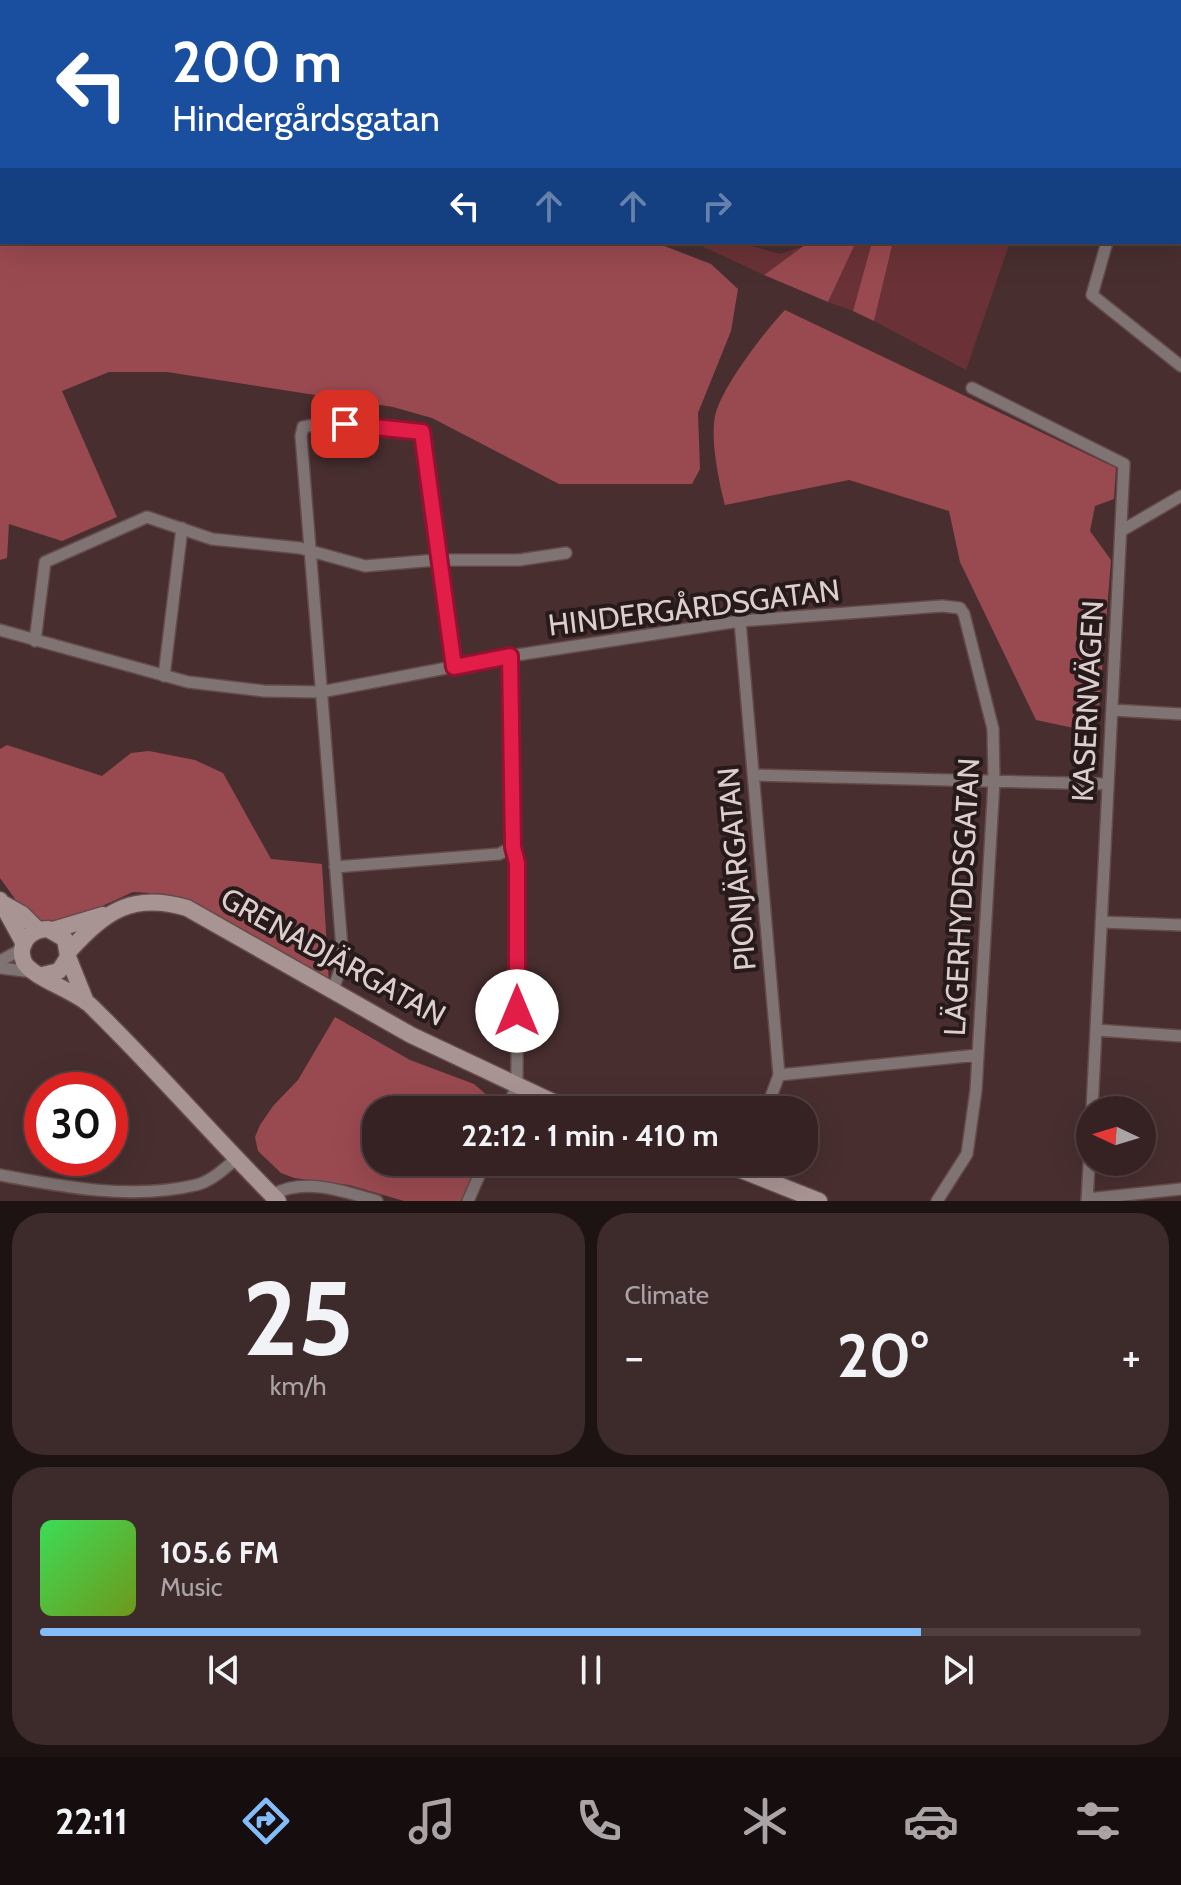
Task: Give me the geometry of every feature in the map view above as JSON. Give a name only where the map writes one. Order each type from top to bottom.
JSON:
[{"type":"street","points":[[1106,244],[1092,295],[1181,366]]},
{"type":"street","name":"KASERNVÄGEN","points":[[972,388],[1124,464],[1093,1096]]},
{"type":"street","points":[[333,990],[343,961],[301,430],[313,423],[422,432],[436,560],[454,667]]},
{"type":"street","points":[[1121,531],[1181,496]]},
{"type":"street","points":[[35,641],[45,562],[147,517],[212,539],[311,552],[365,566],[436,560],[519,560],[566,553]]},
{"type":"street","points":[[164,676],[182,528]]},
{"type":"street","name":"HINDERGÅRDSGATAN","points":[[0,630],[164,676],[217,687],[321,692],[510,656],[740,621],[942,606]]},
{"type":"street","name":"LÄGERHYDDSGATAN","points":[[937,1201],[967,1154],[978,1055],[994,781],[993,729],[964,614],[960,608],[942,606]]},
{"type":"street","name":"PIONJÄRGATAN","points":[[740,621],[779,1075],[771,1096]]},
{"type":"street","points":[[510,656],[513,847],[517,863],[517,1086],[512,1096]]},
{"type":"street","points":[[1112,710],[1181,714]]},
{"type":"street","points":[[753,775],[1108,784]]},
{"type":"street","points":[[335,867],[499,854],[513,847]]},
{"type":"street","name":"GRENADJÄRGATAN","points":[[46,930],[138,903],[165,901],[187,908],[411,1035],[539,1096]]},
{"type":"street","points":[[2,902],[65,939],[86,1002]]},
{"type":"street","points":[[2,902],[23,946],[25,964],[86,1002],[275,1198],[292,1186],[312,1186],[377,1201]]},
{"type":"street","name":"GRENADJÄRGATAN","points":[[69,954],[108,913]]},
{"type":"street","points":[[1101,922],[1181,925]]},
{"type":"street","points":[[0,961],[46,930]]},
{"type":"street","points":[[0,968],[38,974],[59,971],[69,954]]},
{"type":"street","points":[[1096,1030],[1181,1036]]},
{"type":"street","points":[[779,1075],[978,1055]]},
{"type":"street","points":[[0,1175],[97,1192],[154,1189],[196,1185],[237,1158]]},
{"type":"street","points":[[468,1201],[479,1176]]},
{"type":"street","points":[[767,1176],[819,1201]]},
{"type":"street","points":[[1088,1176],[1087,1200],[1181,1189]]},
{"type":"shaded area","points":[[0,244],[659,244],[711,264],[738,289],[731,331],[698,413],[700,469],[692,484],[559,484],[432,418],[393,407],[167,372],[109,372],[62,391],[117,517],[62,541],[9,524],[7,558],[0,560]]},
{"type":"shaded area","points":[[697,244],[744,244],[781,254],[806,245],[764,275]]},
{"type":"shaded area","points":[[806,244],[855,244],[828,302],[764,275]]},
{"type":"shaded area","points":[[855,244],[871,244],[853,311],[828,302]]},
{"type":"shaded area","points":[[871,244],[893,244],[874,321],[853,311]]},
{"type":"shaded area","points":[[893,244],[1009,244],[966,370],[874,321]]},
{"type":"shaded area","points":[[785,310],[1116,468],[1114,499],[1095,506],[1090,531],[1111,560],[1097,733],[1036,720],[960,562],[949,511],[849,480],[725,505],[714,445],[716,412],[736,373]]},
{"type":"shaded area","points":[[7,745],[102,776],[131,753],[149,751],[195,760],[223,773],[271,859],[322,864],[329,984],[167,894],[133,892],[67,922],[35,927],[0,878],[0,749]]},
{"type":"shaded area","points":[[335,1017],[410,1060],[474,1084],[488,1096],[362,1096],[362,1176],[472,1176],[462,1201],[404,1201],[349,1185],[294,1178],[281,1173],[258,1151],[255,1137],[273,1106],[298,1080]]},
{"type":"route","points":[[345,424],[422,432],[436,560],[454,667],[510,656],[515,778],[513,847],[517,863],[517,1011]]}]
